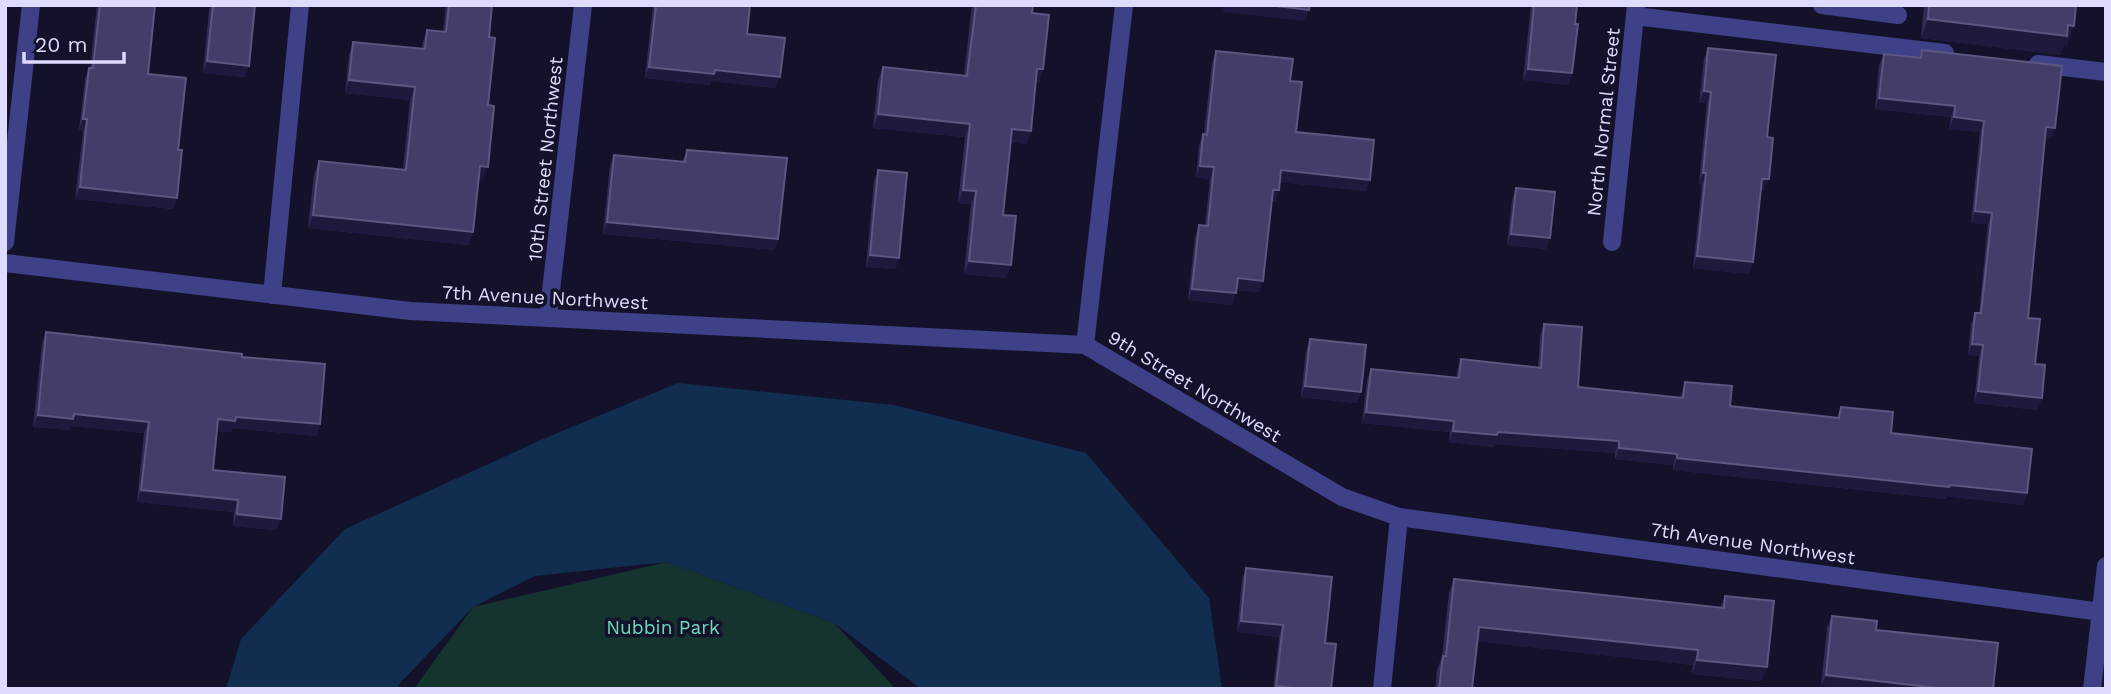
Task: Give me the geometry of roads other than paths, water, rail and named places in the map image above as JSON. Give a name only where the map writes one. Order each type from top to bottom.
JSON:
[{"type":"street","points":[[5,242],[31,5]]},
{"type":"street","points":[[272,295],[300,5]]},
{"type":"street","name":"10th Street Northwest","points":[[548,318],[583,5]]},
{"type":"street","name":"9th Street Northwest","points":[[1124,5],[1085,345],[1342,497],[1399,517]]},
{"type":"street","points":[[1822,5],[1899,10],[1895,47]]},
{"type":"street","points":[[1636,11],[1961,55]]},
{"type":"street","name":"North Normal Street","points":[[1612,242],[1636,11]]},
{"type":"street","points":[[2026,63],[2106,72]]},
{"type":"street","name":"7th Avenue Northwest","points":[[5,263],[410,311],[1085,345]]},
{"type":"street","points":[[1381,689],[1399,517]]},
{"type":"street","name":"7th Avenue Northwest","points":[[1399,517],[2101,612]]},
{"type":"street","points":[[2092,689],[2106,566]]},
{"type":"water","points":[[678,383],[894,405],[1086,453],[1209,598],[1222,689],[921,689],[834,623],[667,562],[535,576],[473,607],[397,689],[226,689],[241,639],[345,529],[550,436]]},
{"type":"park label","name":"Nubbin Park","points":[[663,627]]}]
